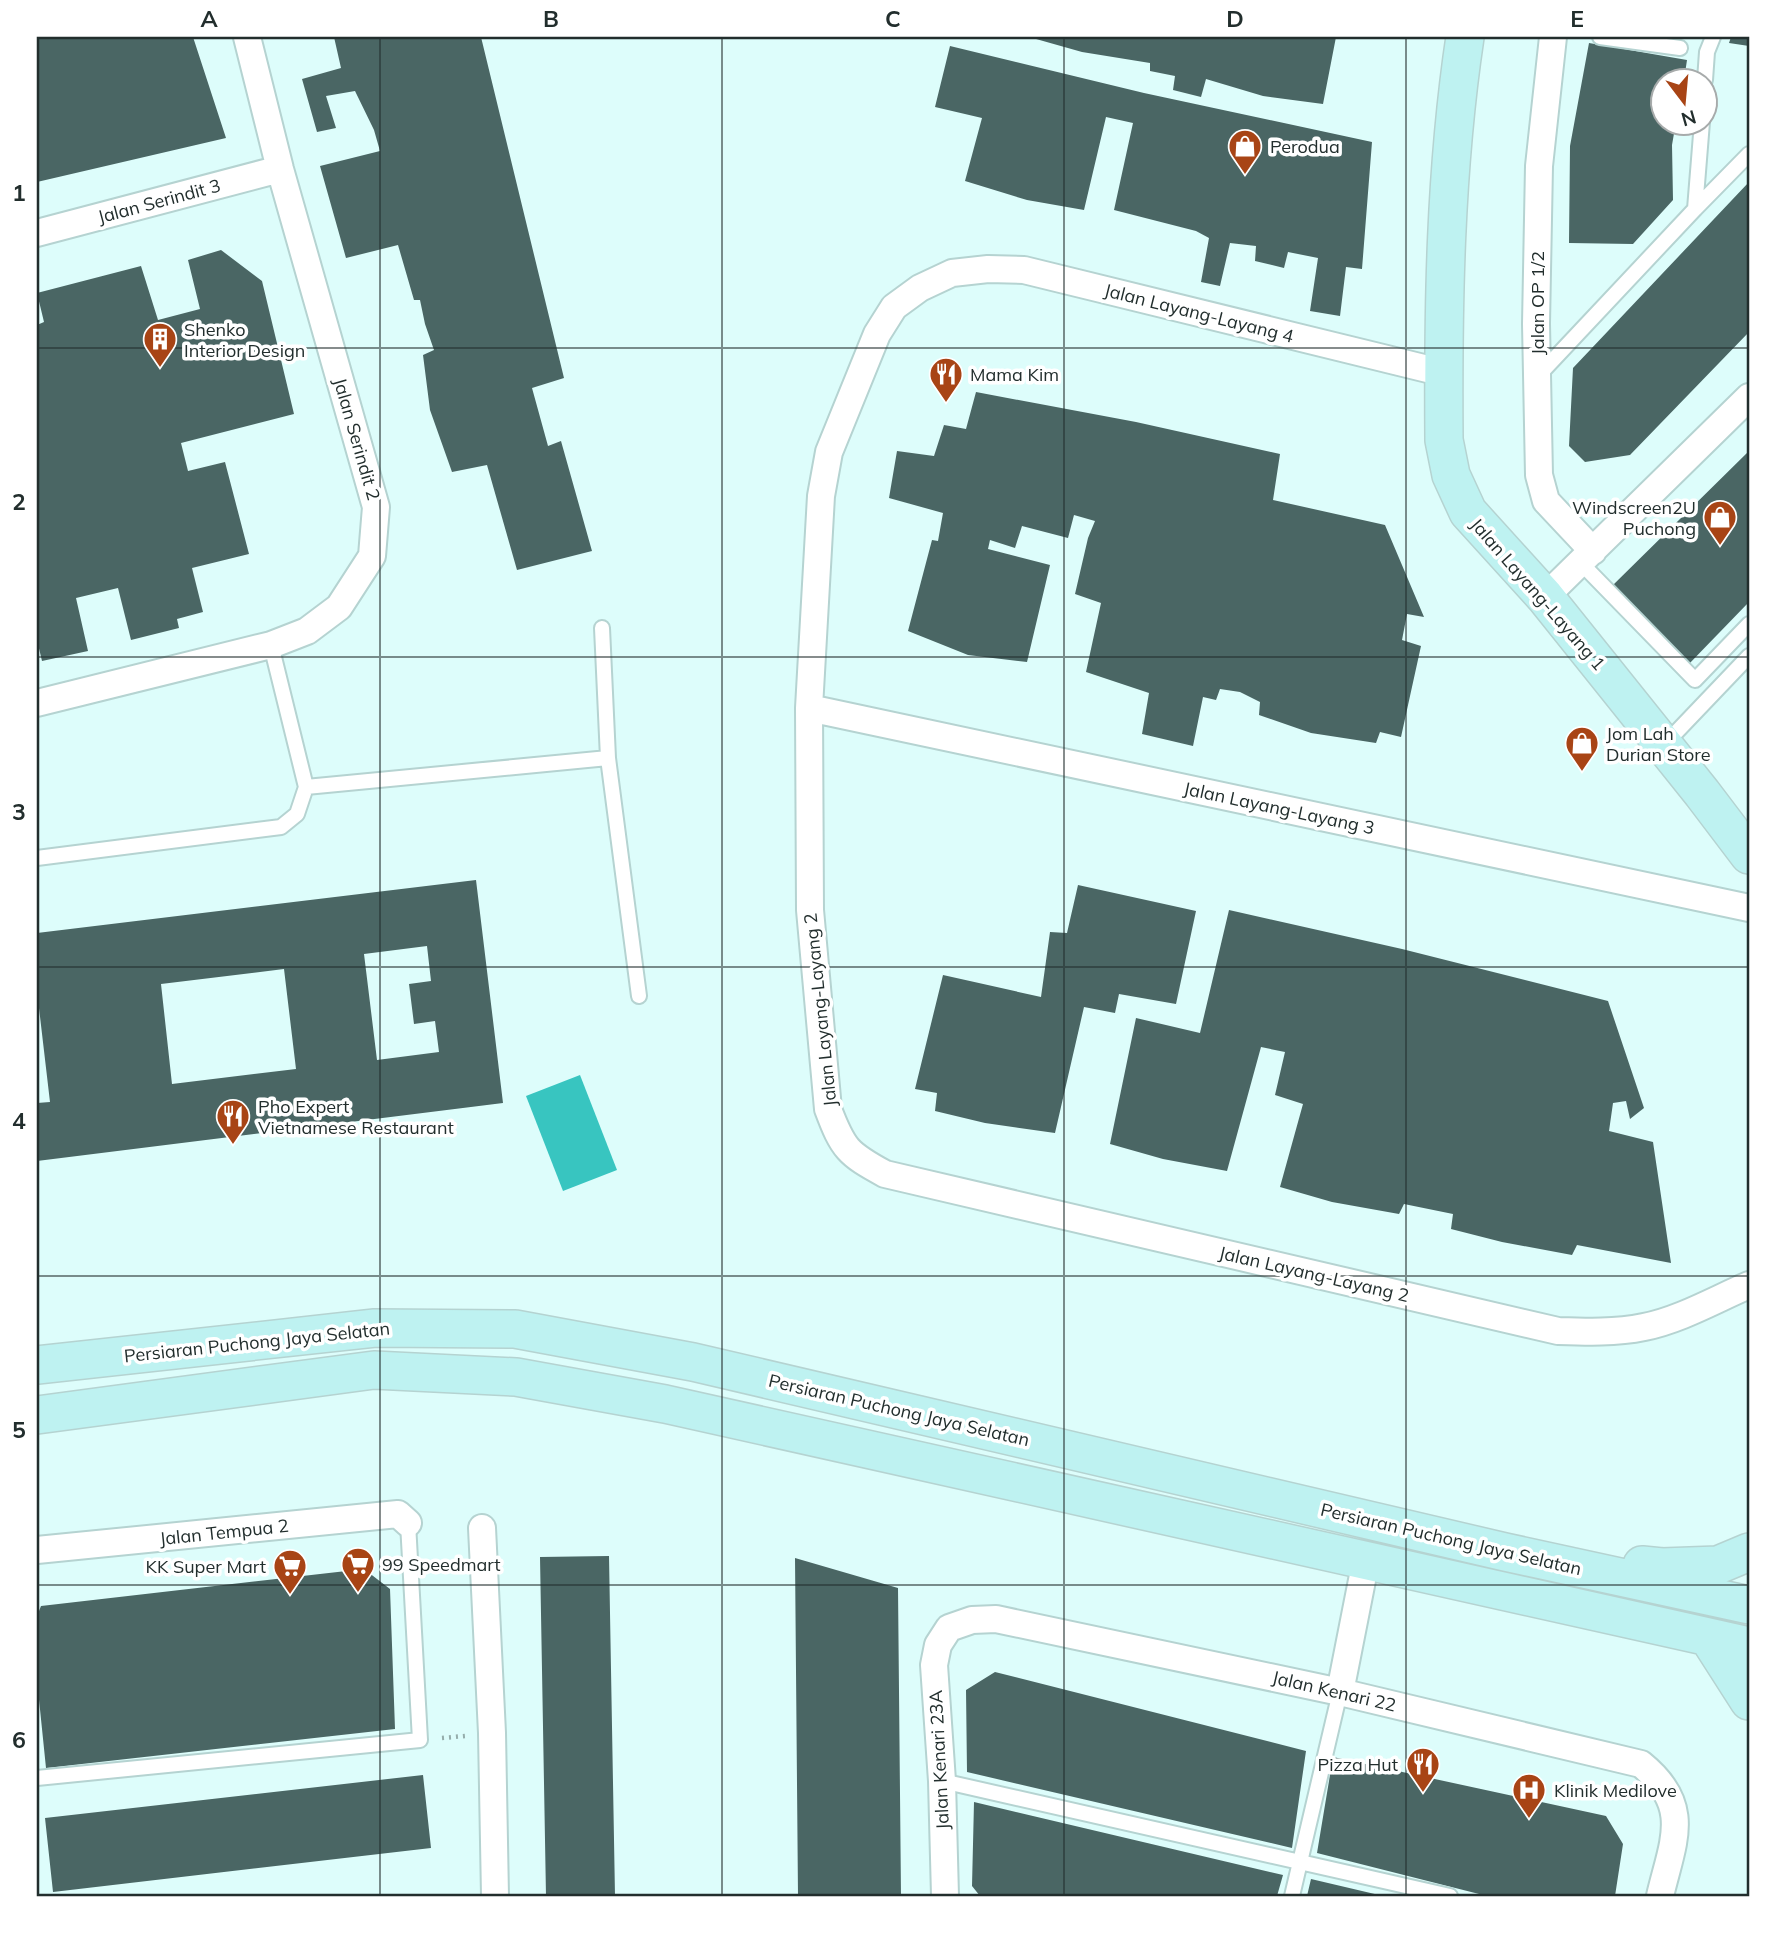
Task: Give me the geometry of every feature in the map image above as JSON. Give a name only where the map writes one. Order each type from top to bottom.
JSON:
[{"type":"main road","name":"Jalan Layang-Layang 1","points":[[1465,37],[1456,100],[1448,225],[1444,440],[1451,475],[1468,512],[1545,597],[1749,855]]},
{"type":"main road","name":"Persiaran Puchong Jaya Selatan","points":[[37,1365],[375,1328],[515,1329],[693,1362],[1505,1552],[1749,1605]]},
{"type":"main road","points":[[37,1415],[374,1370],[516,1377],[665,1404],[1749,1646]]},
{"type":"main road","points":[[1505,1552],[1567,1555],[1662,1567],[1718,1565],[1749,1552]]},
{"type":"main road","points":[[1708,1637],[1749,1702]]},
{"type":"street","name":"Jalan Serindit 2","points":[[37,703],[271,645],[307,631],[338,607],[372,556],[376,507],[280,169],[247,37]]},
{"type":"street","name":"Jalan OP 1/2","points":[[1553,37],[1539,166],[1539,475],[1546,501],[1587,557]]},
{"type":"street","name":"Jalan Serindit 3","points":[[37,233],[280,169]]},
{"type":"street","name":"Jalan Layang-Layang 4","points":[[952,273],[988,269],[1024,270],[1444,373]]},
{"type":"street","name":"Jalan Layang-Layang 2","points":[[952,273],[920,288],[894,307],[877,334],[829,452],[821,496],[809,708],[810,910],[828,1109],[840,1140],[858,1159],[886,1174],[1558,1331],[1603,1333],[1646,1327],[1686,1313],[1749,1284]]},
{"type":"street","points":[[1545,597],[1749,397]]},
{"type":"street","name":"Jalan Layang-Layang 3","points":[[809,708],[1749,908]]},
{"type":"street","name":"Jalan Tempua 2","points":[[37,1550],[398,1514],[408,1523]]},
{"type":"street","points":[[482,1528],[492,1733],[495,1896]]},
{"type":"street","points":[[1340,1692],[1366,1560]]},
{"type":"street","name":"Jalan Kenari 22","points":[[949,1628],[972,1620],[996,1619],[1340,1692],[1642,1764],[1657,1777],[1668,1792],[1674,1810],[1676,1829],[1660,1896]]},
{"type":"street","name":"Jalan Kenari 23A","points":[[945,1896],[942,1781],[934,1665],[938,1645],[949,1628]]},
{"type":"lane","points":[[1600,37],[1680,48]]},
{"type":"lane","points":[[1706,66],[1707,52],[1713,37]]},
{"type":"lane","points":[[1695,209],[1701,136]]},
{"type":"lane","points":[[1537,377],[1749,154]]},
{"type":"lane","points":[[1587,557],[1695,680],[1749,624]]},
{"type":"lane","points":[[603,628],[608,758],[639,996]]},
{"type":"lane","points":[[37,858],[281,827],[297,814],[306,787],[271,645]]},
{"type":"lane","points":[[1664,745],[1749,656]]},
{"type":"lane","points":[[306,787],[608,758]]},
{"type":"lane","points":[[37,1778],[420,1740],[408,1523]]},
{"type":"lane","points":[[1292,1896],[1340,1692]]},
{"type":"lane","points":[[942,1781],[1450,1896]]},
{"type":"path","points":[[420,1740],[492,1733]]},
{"type":"water","points":[[580,1075],[617,1170],[563,1191],[526,1096]]},
{"type":"building","points":[[37,37],[193,37],[226,138],[37,182]]},
{"type":"building","points":[[334,37],[481,37],[564,378],[532,388],[548,446],[561,441],[592,551],[517,570],[487,465],[452,472],[430,410],[423,355],[434,350],[420,300],[414,300],[398,245],[346,258],[320,166],[380,151],[374,130],[355,91],[326,96],[336,128],[317,132],[302,79],[341,68]]},
{"type":"building","points":[[1029,37],[1336,37],[1323,104],[1263,96],[1206,79],[1201,97],[1173,90],[1175,76],[1150,71],[1150,63],[1082,52]]},
{"type":"building","points":[[1731,37],[1749,37],[1749,46],[1729,43]]},
{"type":"building","points":[[1589,43],[1687,60],[1686,66],[1650,66],[1650,136],[1674,136],[1673,200],[1633,244],[1569,243],[1570,146]]},
{"type":"building","name":"Perodua","points":[[950,46],[1144,93],[1372,142],[1362,269],[1346,267],[1340,316],[1310,311],[1318,258],[1288,252],[1284,268],[1255,261],[1256,246],[1230,243],[1220,286],[1201,282],[1209,238],[1196,231],[1114,210],[1133,123],[1106,117],[1084,210],[1027,200],[965,181],[982,118],[935,107]]},
{"type":"building","points":[[1749,182],[1749,332],[1630,455],[1585,462],[1569,446],[1573,368]]},
{"type":"building","points":[[221,250],[262,281],[294,414],[181,443],[188,471],[225,462],[249,554],[192,568],[203,612],[177,619],[179,628],[131,640],[118,588],[76,598],[88,651],[42,661],[37,640],[37,325],[44,322],[37,293],[141,266],[158,320],[200,309],[188,260]]},
{"type":"building","points":[[976,392],[1136,422],[1280,454],[1273,500],[1385,525],[1424,617],[1407,614],[1402,640],[1421,646],[1401,737],[1380,732],[1376,743],[1311,733],[1259,715],[1260,702],[1240,692],[1220,689],[1216,700],[1203,697],[1193,746],[1142,734],[1149,693],[1086,672],[1101,603],[1075,594],[1088,538],[1095,521],[1074,515],[1068,538],[1022,526],[1015,548],[990,540],[988,549],[1050,565],[1027,662],[968,655],[908,631],[932,540],[938,541],[943,513],[889,498],[897,451],[934,456],[944,425],[966,429]]},
{"type":"building","points":[[1749,451],[1749,602],[1687,666],[1611,587]]},
{"type":"building","points":[[476,880],[503,1103],[37,1161],[37,1103],[50,1102],[37,991],[37,933]],"holes":[[[427,946],[431,981],[409,984],[414,1024],[435,1021],[439,1052],[377,1060],[364,954]],[[284,969],[296,1069],[172,1084],[161,984]]]},
{"type":"building","points":[[1078,885],[1196,911],[1176,1004],[1119,994],[1115,1013],[1084,1007],[1055,1133],[985,1123],[935,1111],[937,1093],[915,1089],[943,975],[1041,997],[1050,932],[1067,933]]},
{"type":"building","points":[[1229,910],[1402,949],[1608,1001],[1644,1108],[1630,1119],[1626,1101],[1613,1103],[1609,1131],[1653,1142],[1671,1263],[1577,1245],[1572,1255],[1502,1242],[1451,1229],[1453,1214],[1404,1204],[1399,1214],[1332,1202],[1280,1187],[1303,1104],[1275,1095],[1285,1052],[1261,1047],[1227,1171],[1163,1159],[1110,1144],[1136,1018],[1200,1033]]},
{"type":"building","points":[[609,1556],[615,1896],[546,1896],[540,1557]]},
{"type":"building","points":[[795,1558],[898,1588],[901,1896],[798,1896]]},
{"type":"building","points":[[364,1569],[390,1589],[395,1729],[46,1768],[37,1680],[37,1616],[41,1606]]},
{"type":"building","points":[[995,1672],[1306,1751],[1292,1848],[967,1772],[966,1690]]},
{"type":"building","points":[[1333,1757],[1606,1816],[1623,1844],[1615,1896],[1487,1896],[1317,1853]]},
{"type":"building","points":[[423,1775],[431,1848],[53,1892],[45,1818]]},
{"type":"building","points":[[974,1802],[1283,1875],[1277,1896],[980,1896],[972,1886]]},
{"type":"building","points":[[1311,1879],[1379,1895],[1379,1896],[1307,1896]]},
{"type":"place","name":"Perodua","points":[[1245,176]]},
{"type":"place","name":"Shenko Interior Design","points":[[160,369]]},
{"type":"place","name":"Mama Kim","points":[[946,404]]},
{"type":"place","name":"Windscreen2U Puchong","points":[[1720,547]]},
{"type":"place","name":"Jom Lah Durian Store","points":[[1582,773]]},
{"type":"place","name":"Pho Expert Vietnamese Restaurant","points":[[233,1146]]},
{"type":"place","name":"99 Speedmart","points":[[358,1594]]},
{"type":"place","name":"KK Super Mart","points":[[290,1596]]},
{"type":"place","name":"Pizza Hut","points":[[1423,1794]]},
{"type":"place","name":"Klinik Medilove","points":[[1529,1820]]}]
